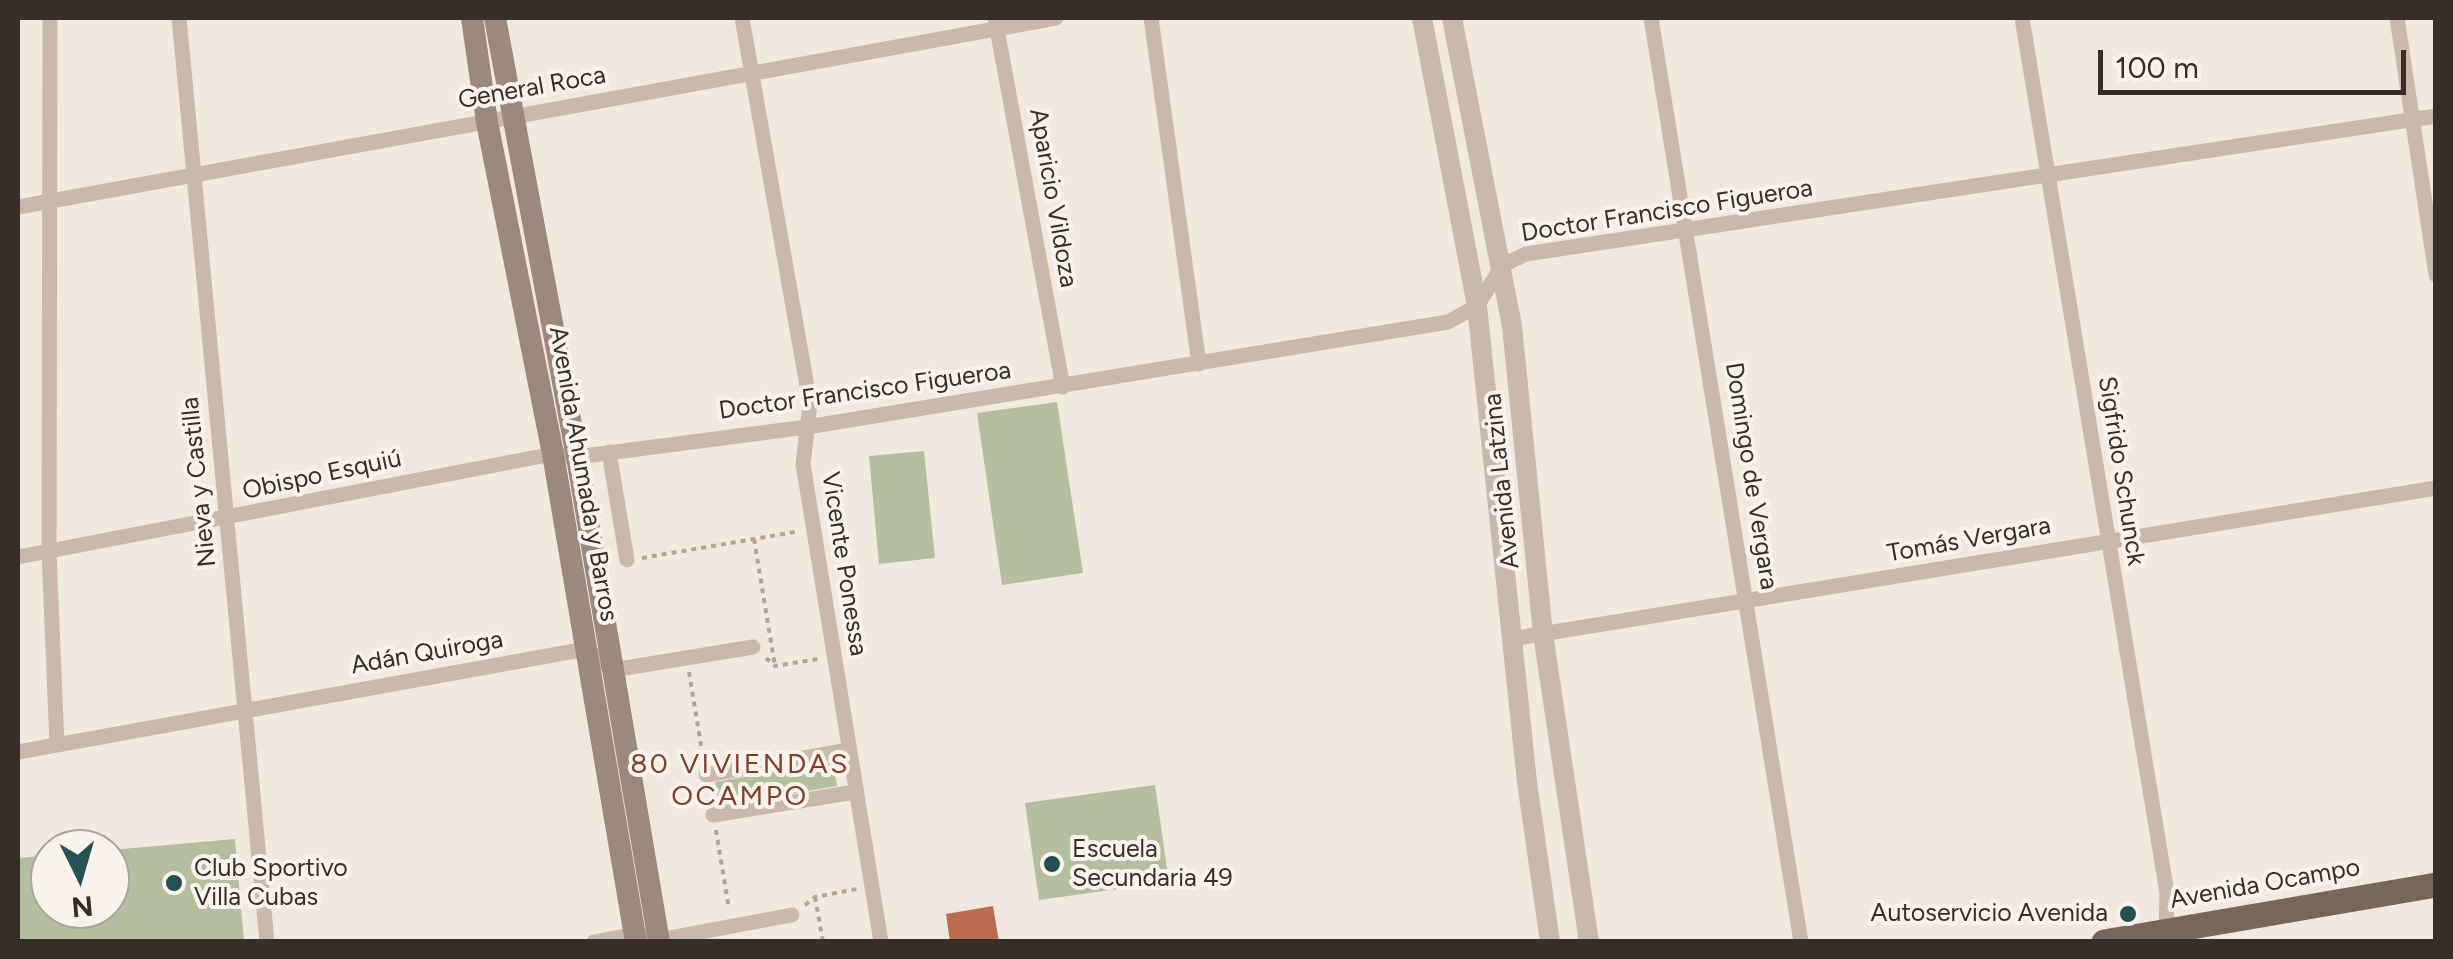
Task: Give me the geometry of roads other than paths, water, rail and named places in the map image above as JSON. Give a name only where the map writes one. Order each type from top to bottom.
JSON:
[{"type":"main road","name":"Avenida Ahumada y Barros","points":[[472,18],[499,119],[565,455],[613,670],[647,939]]},
{"type":"main road","name":"Avenida Ahumada y Barros","points":[[495,18],[499,119]]},
{"type":"main road","name":"Avenida Ahumada y Barros","points":[[565,455],[586,649],[647,939]]},
{"type":"main road","name":"Avenida Ocampo","points":[[2119,940],[2167,937],[2436,885]]},
{"type":"street","points":[[50,18],[49,552],[56,745]]},
{"type":"street","name":"Nieva y Castilla","points":[[178,18],[267,942]]},
{"type":"street","name":"Vicente Ponessa","points":[[742,18],[810,404],[803,464],[880,942]]},
{"type":"street","name":"General Roca","points":[[18,206],[752,73],[996,23],[1056,18]]},
{"type":"street","points":[[1152,18],[1199,364]]},
{"type":"street","name":"Avenida Latzina","points":[[1422,18],[1477,306],[1512,639],[1550,942]]},
{"type":"street","name":"Avenida Latzina","points":[[1452,18],[1503,266],[1543,634],[1589,942]]},
{"type":"street","name":"Domingo de Vergara","points":[[1651,18],[1801,942]]},
{"type":"street","name":"Sigfrido Schunck","points":[[2022,18],[2167,893],[2167,937]]},
{"type":"street","points":[[2397,18],[2436,275]]},
{"type":"street","name":"Aparicio Vildoza","points":[[996,23],[1063,387]]},
{"type":"street","name":"Doctor Francisco Figueroa","points":[[565,455],[807,427],[1448,322],[1477,306],[1503,266],[1526,254],[1687,233],[2436,116]]},
{"type":"street","points":[[609,452],[627,560]]},
{"type":"street","name":"Obispo Esquiú","points":[[18,557],[565,455]]},
{"type":"street","name":"Tomás Vergara","points":[[1512,639],[2436,488]]},
{"type":"street","points":[[586,649],[613,670],[754,646]]},
{"type":"street","name":"Adán Quiroga","points":[[18,752],[586,649]]},
{"type":"street","points":[[706,774],[848,750]]},
{"type":"street","points":[[713,815],[855,792]]},
{"type":"street","points":[[594,942],[647,939],[792,915]]},
{"type":"place","name":"Escuela Secundaria 49","points":[[1052,864]]},
{"type":"place","name":"Club Sportivo Villa Cubas","points":[[174,883]]},
{"type":"place","name":"Autoservicio Avenida","points":[[2128,914]]},
{"type":"district","name":"80 VIVIENDAS OCAMPO","points":[[740,781]]}]
